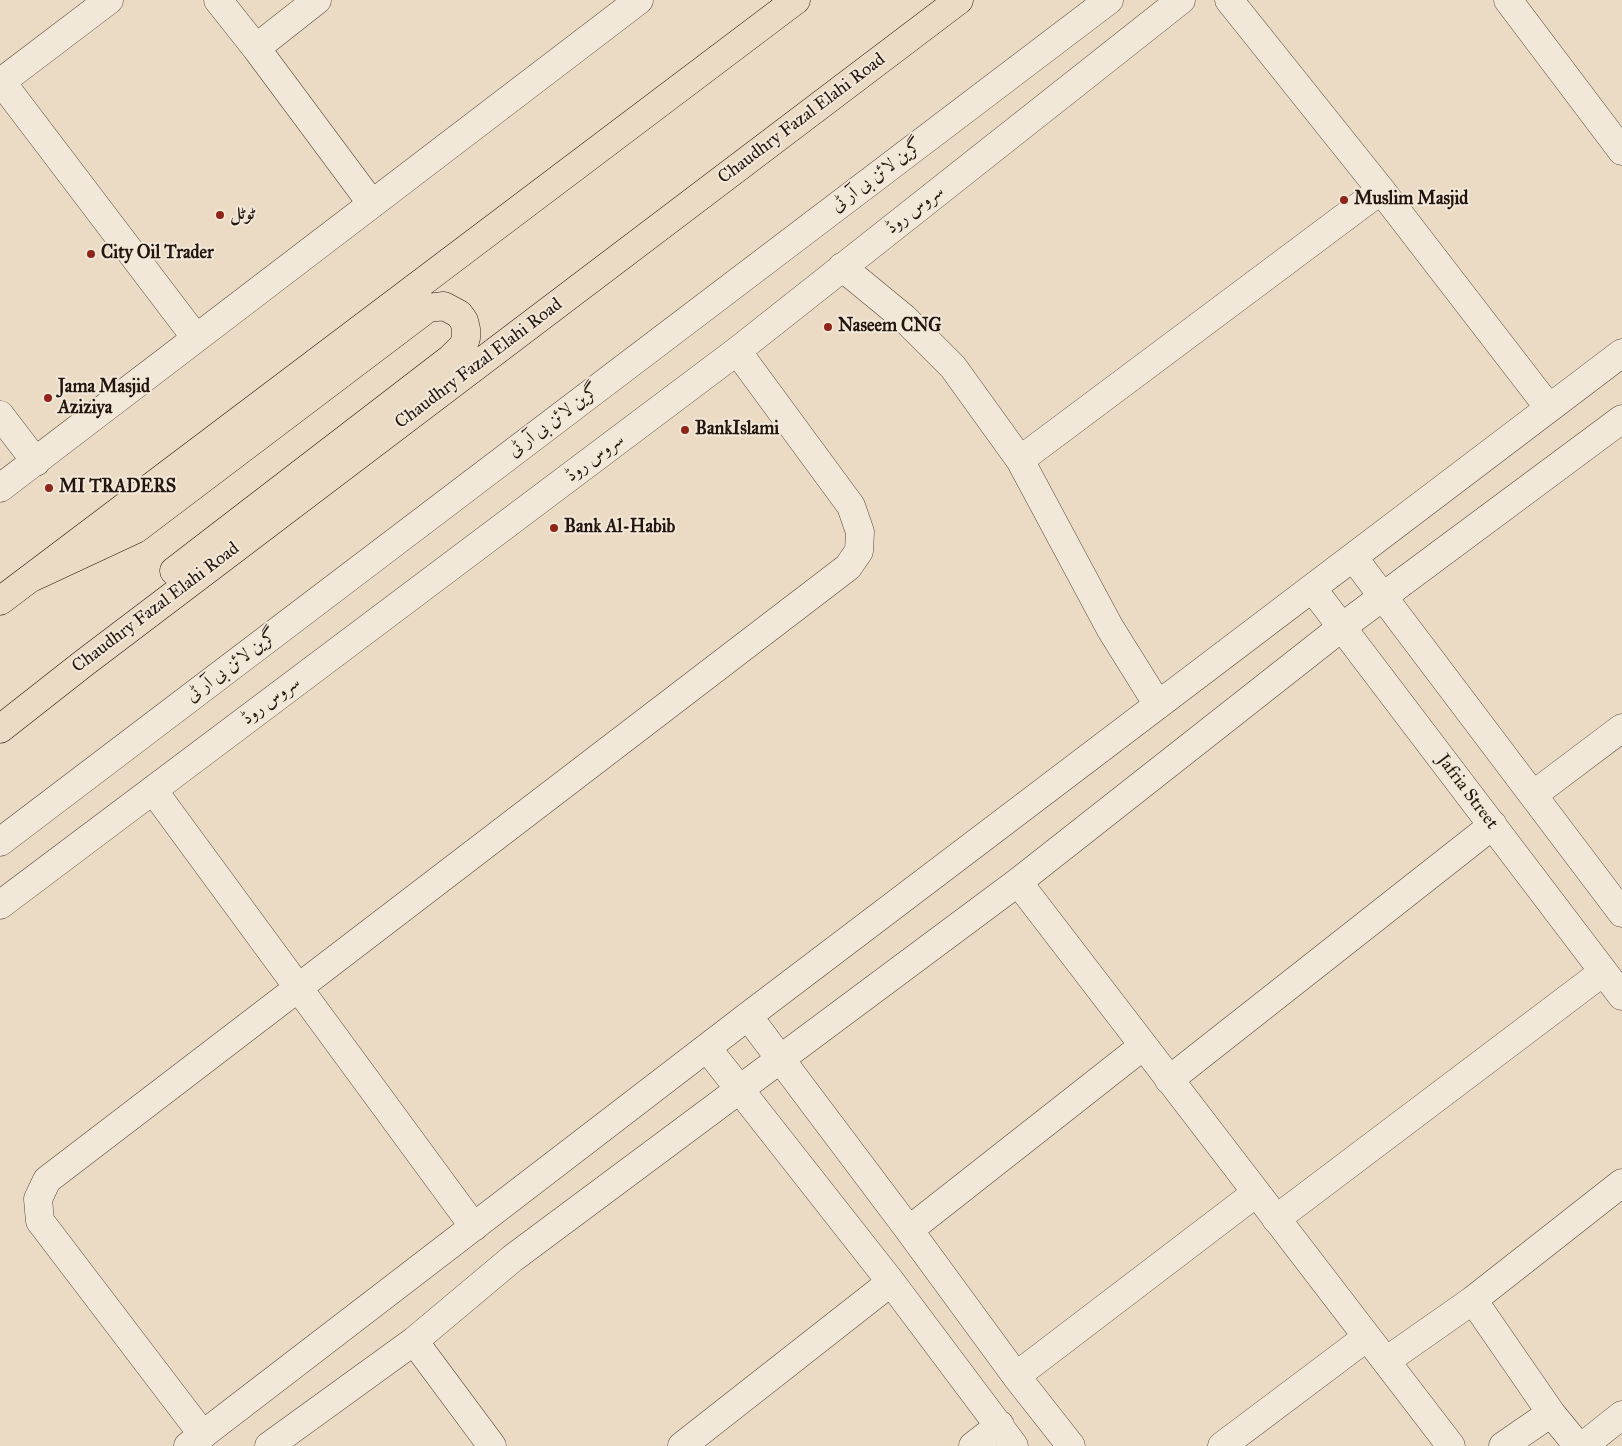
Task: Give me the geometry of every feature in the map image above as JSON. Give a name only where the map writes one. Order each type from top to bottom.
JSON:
[{"type":"main road","points":[[0,601],[796,0]]},
{"type":"main road","name":"Chaudhry Fazal Elahi Road","points":[[0,729],[84,663],[959,0]]},
{"type":"main road","points":[[33,577],[136,529],[428,308],[444,306],[459,314],[464,321],[466,338],[463,346],[451,358],[165,577],[84,663]]},
{"type":"street","points":[[109,0],[1,81],[196,338]]},
{"type":"street","points":[[218,0],[372,204]]},
{"type":"street","points":[[256,48],[317,0]]},
{"type":"street","points":[[0,488],[639,0]]},
{"type":"street","name":"گرین لائن بی آر ٹی","points":[[0,842],[1109,0]]},
{"type":"street","name":"سروس روڈ","points":[[0,904],[737,351],[1180,0]]},
{"type":"street","points":[[1229,0],[1381,190],[1549,408]]},
{"type":"street","points":[[1508,0],[1622,152]]},
{"type":"street","points":[[1020,460],[1381,190]]},
{"type":"street","points":[[842,267],[904,318],[953,367],[1020,460],[1110,628],[1158,705]]},
{"type":"street","points":[[737,351],[851,506],[860,532],[859,551],[848,567],[47,1180],[38,1200],[40,1221],[195,1440],[748,1016],[1622,353]]},
{"type":"street","points":[[0,415],[36,462]]},
{"type":"street","points":[[269,1446],[414,1341],[512,1258],[1018,882],[1342,627],[1622,419]]},
{"type":"street","points":[[1353,556],[1622,913]]},
{"type":"street","name":"Jafria Street","points":[[1312,588],[1622,996]]},
{"type":"street","points":[[1533,795],[1622,728]]},
{"type":"street","points":[[153,790],[474,1227]]},
{"type":"street","points":[[1169,1080],[1493,825]]},
{"type":"street","points":[[1018,882],[1451,1446]]},
{"type":"street","points":[[1276,1219],[1603,972]]},
{"type":"street","points":[[748,1016],[1016,1376],[1071,1446]]},
{"type":"street","points":[[909,1230],[1143,1046]]},
{"type":"street","points":[[707,1048],[891,1282],[1007,1436],[973,1446]]},
{"type":"street","points":[[1386,1361],[1473,1300],[1622,1183]]},
{"type":"street","points":[[1016,1376],[1256,1193]]},
{"type":"street","points":[[682,1446],[891,1282]]},
{"type":"street","points":[[1473,1300],[1551,1413],[1578,1446]]},
{"type":"street","points":[[1222,1446],[1367,1337]]},
{"type":"street","points":[[414,1341],[492,1446]]},
{"type":"street","points":[[1503,1446],[1551,1413]]},
{"type":"street","points":[[1583,1446],[1622,1415]]},
{"type":"place","name":"Muslim Masjid","points":[[1344,200]]},
{"type":"place","name":"ٹوٹل","points":[[220,215]]},
{"type":"place","name":"City Oil Trader","points":[[91,254]]},
{"type":"place","name":"Naseem CNG","points":[[828,327]]},
{"type":"place","name":"Jama Masjid Aziziya","points":[[48,398]]},
{"type":"place","name":"BankIslami","points":[[685,430]]},
{"type":"place","name":"MI TRADERS","points":[[49,488]]},
{"type":"place","name":"Bank Al-Habib","points":[[554,528]]}]
